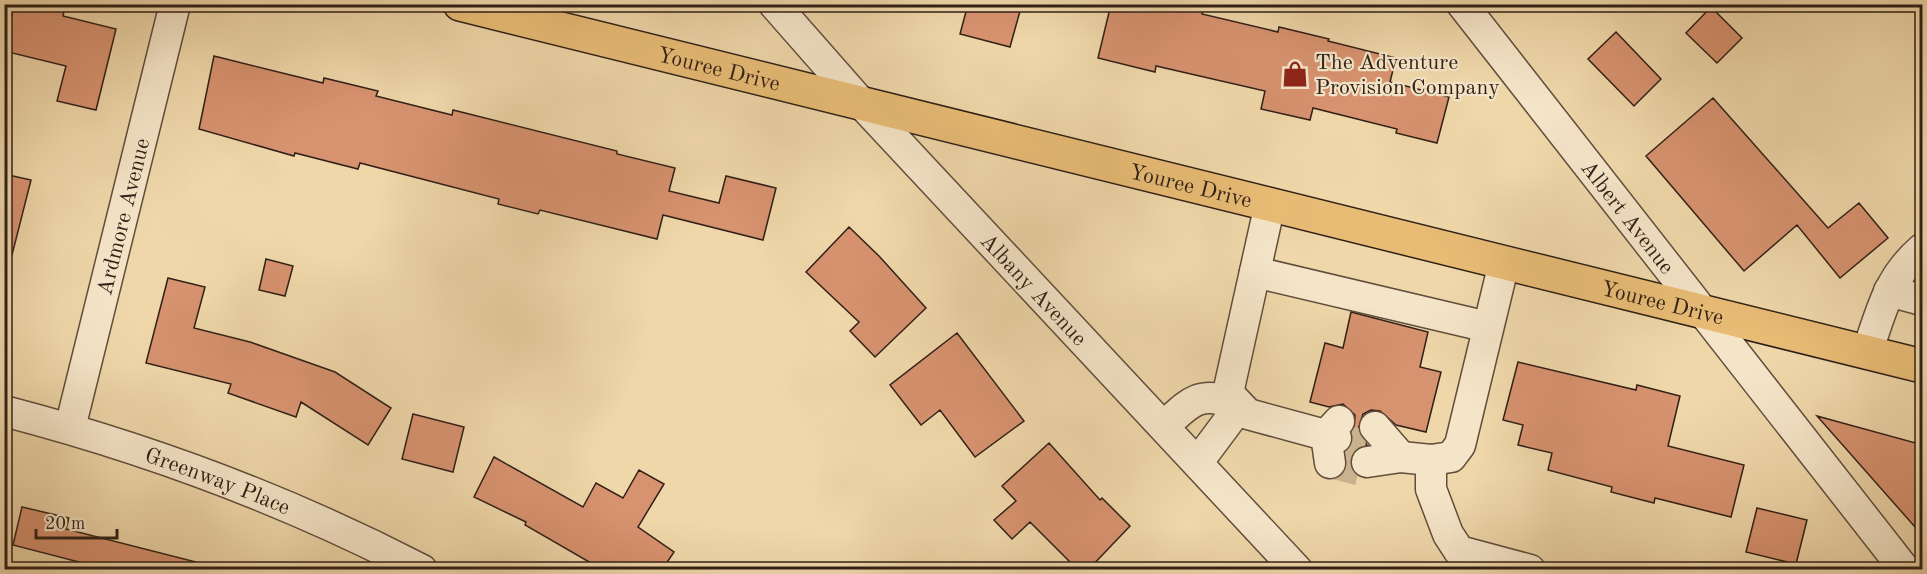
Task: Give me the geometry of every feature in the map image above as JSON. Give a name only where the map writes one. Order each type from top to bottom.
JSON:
[{"type":"main road","name":"Youree Drive","points":[[460,4],[1923,366]]},
{"type":"street","name":"Ardmore Avenue","points":[[70,428],[175,4]]},
{"type":"street","name":"Albany Avenue","points":[[774,4],[861,103],[1165,425],[1297,570]]},
{"type":"street","name":"Albert Avenue","points":[[1462,4],[1905,570]]},
{"type":"street","points":[[1198,462],[1230,419],[1227,397],[1270,204]]},
{"type":"street","points":[[1867,352],[1889,291],[1903,266],[1923,249]]},
{"type":"street","points":[[1370,452],[1431,460],[1451,457],[1460,446],[1504,262]]},
{"type":"street","points":[[1255,272],[1488,327]]},
{"type":"street","points":[[1889,291],[1923,300]]},
{"type":"street","points":[[1165,425],[1198,399],[1207,396],[1227,397],[1248,414],[1333,441]]},
{"type":"street","name":"Greenway Place","points":[[4,411],[70,428],[249,489],[364,540],[422,570]]},
{"type":"street","points":[[1431,460],[1431,489],[1448,534],[1459,551],[1530,570]]},
{"type":"building","points":[[14,4],[39,4],[64,11],[63,16],[116,29],[96,110],[57,101],[66,66],[4,51]]},
{"type":"building","points":[[968,4],[1022,4],[1010,47],[960,34]]},
{"type":"building","points":[[1111,4],[1204,4],[1202,14],[1278,32],[1279,27],[1396,58],[1390,82],[1449,97],[1437,143],[1396,133],[1397,129],[1313,108],[1310,120],[1261,109],[1265,91],[1156,66],[1155,72],[1098,58]]},
{"type":"building","points":[[1711,7],[1742,38],[1717,63],[1686,33]]},
{"type":"building","points":[[1616,32],[1661,79],[1634,106],[1588,59]]},
{"type":"building","points":[[214,56],[323,83],[324,78],[378,91],[376,96],[452,115],[453,110],[617,151],[617,154],[675,168],[669,191],[719,203],[726,176],[776,188],[763,240],[663,215],[657,239],[540,210],[538,214],[498,204],[499,199],[360,163],[358,169],[295,153],[294,156],[199,129]]},
{"type":"building","points":[[1713,98],[1828,228],[1859,203],[1888,238],[1840,278],[1797,225],[1744,271],[1646,156]]},
{"type":"building","points":[[4,174],[31,180],[12,255],[4,254]]},
{"type":"building","points":[[849,227],[926,308],[875,357],[850,331],[859,322],[806,272]]},
{"type":"building","points":[[266,259],[293,266],[285,296],[259,290]]},
{"type":"building","points":[[168,278],[205,287],[194,328],[250,342],[335,372],[391,408],[368,445],[301,402],[296,417],[228,393],[231,384],[146,363]]},
{"type":"building","points":[[1351,312],[1428,332],[1420,367],[1441,372],[1426,432],[1396,425],[1380,411],[1371,410],[1363,414],[1358,430],[1367,445],[1357,448],[1351,455],[1350,464],[1354,473],[1345,471],[1346,452],[1353,442],[1355,415],[1343,404],[1329,407],[1310,402],[1325,343],[1343,348]]},
{"type":"building","points":[[957,333],[1024,421],[975,457],[940,410],[921,425],[890,385]]},
{"type":"building","points":[[1518,362],[1636,390],[1637,385],[1680,396],[1668,446],[1744,465],[1731,517],[1655,498],[1654,503],[1611,492],[1612,487],[1548,470],[1552,453],[1518,445],[1523,425],[1503,420]]},
{"type":"building","points":[[413,414],[464,427],[453,472],[402,459]]},
{"type":"building","points":[[1817,416],[1923,445],[1923,536]]},
{"type":"building","points":[[1049,443],[1100,500],[1102,498],[1130,526],[1088,570],[1078,570],[1030,522],[1012,539],[994,520],[1016,501],[1002,486]]},
{"type":"building","points":[[494,457],[583,507],[596,483],[623,498],[639,470],[664,484],[638,527],[674,552],[662,570],[603,570],[525,525],[526,522],[474,497]]},
{"type":"building","points":[[22,507],[69,518],[66,529],[196,562],[195,570],[77,570],[79,562],[13,545]]},
{"type":"building","points":[[1757,508],[1807,520],[1796,564],[1746,552]]},
{"type":"tunnel","points":[[1336,438],[1371,446]]},
{"type":"tunnel","points":[[1330,463],[1365,472]]},
{"type":"place","name":"The Adventure Provision Company","points":[[1295,74]]}]
